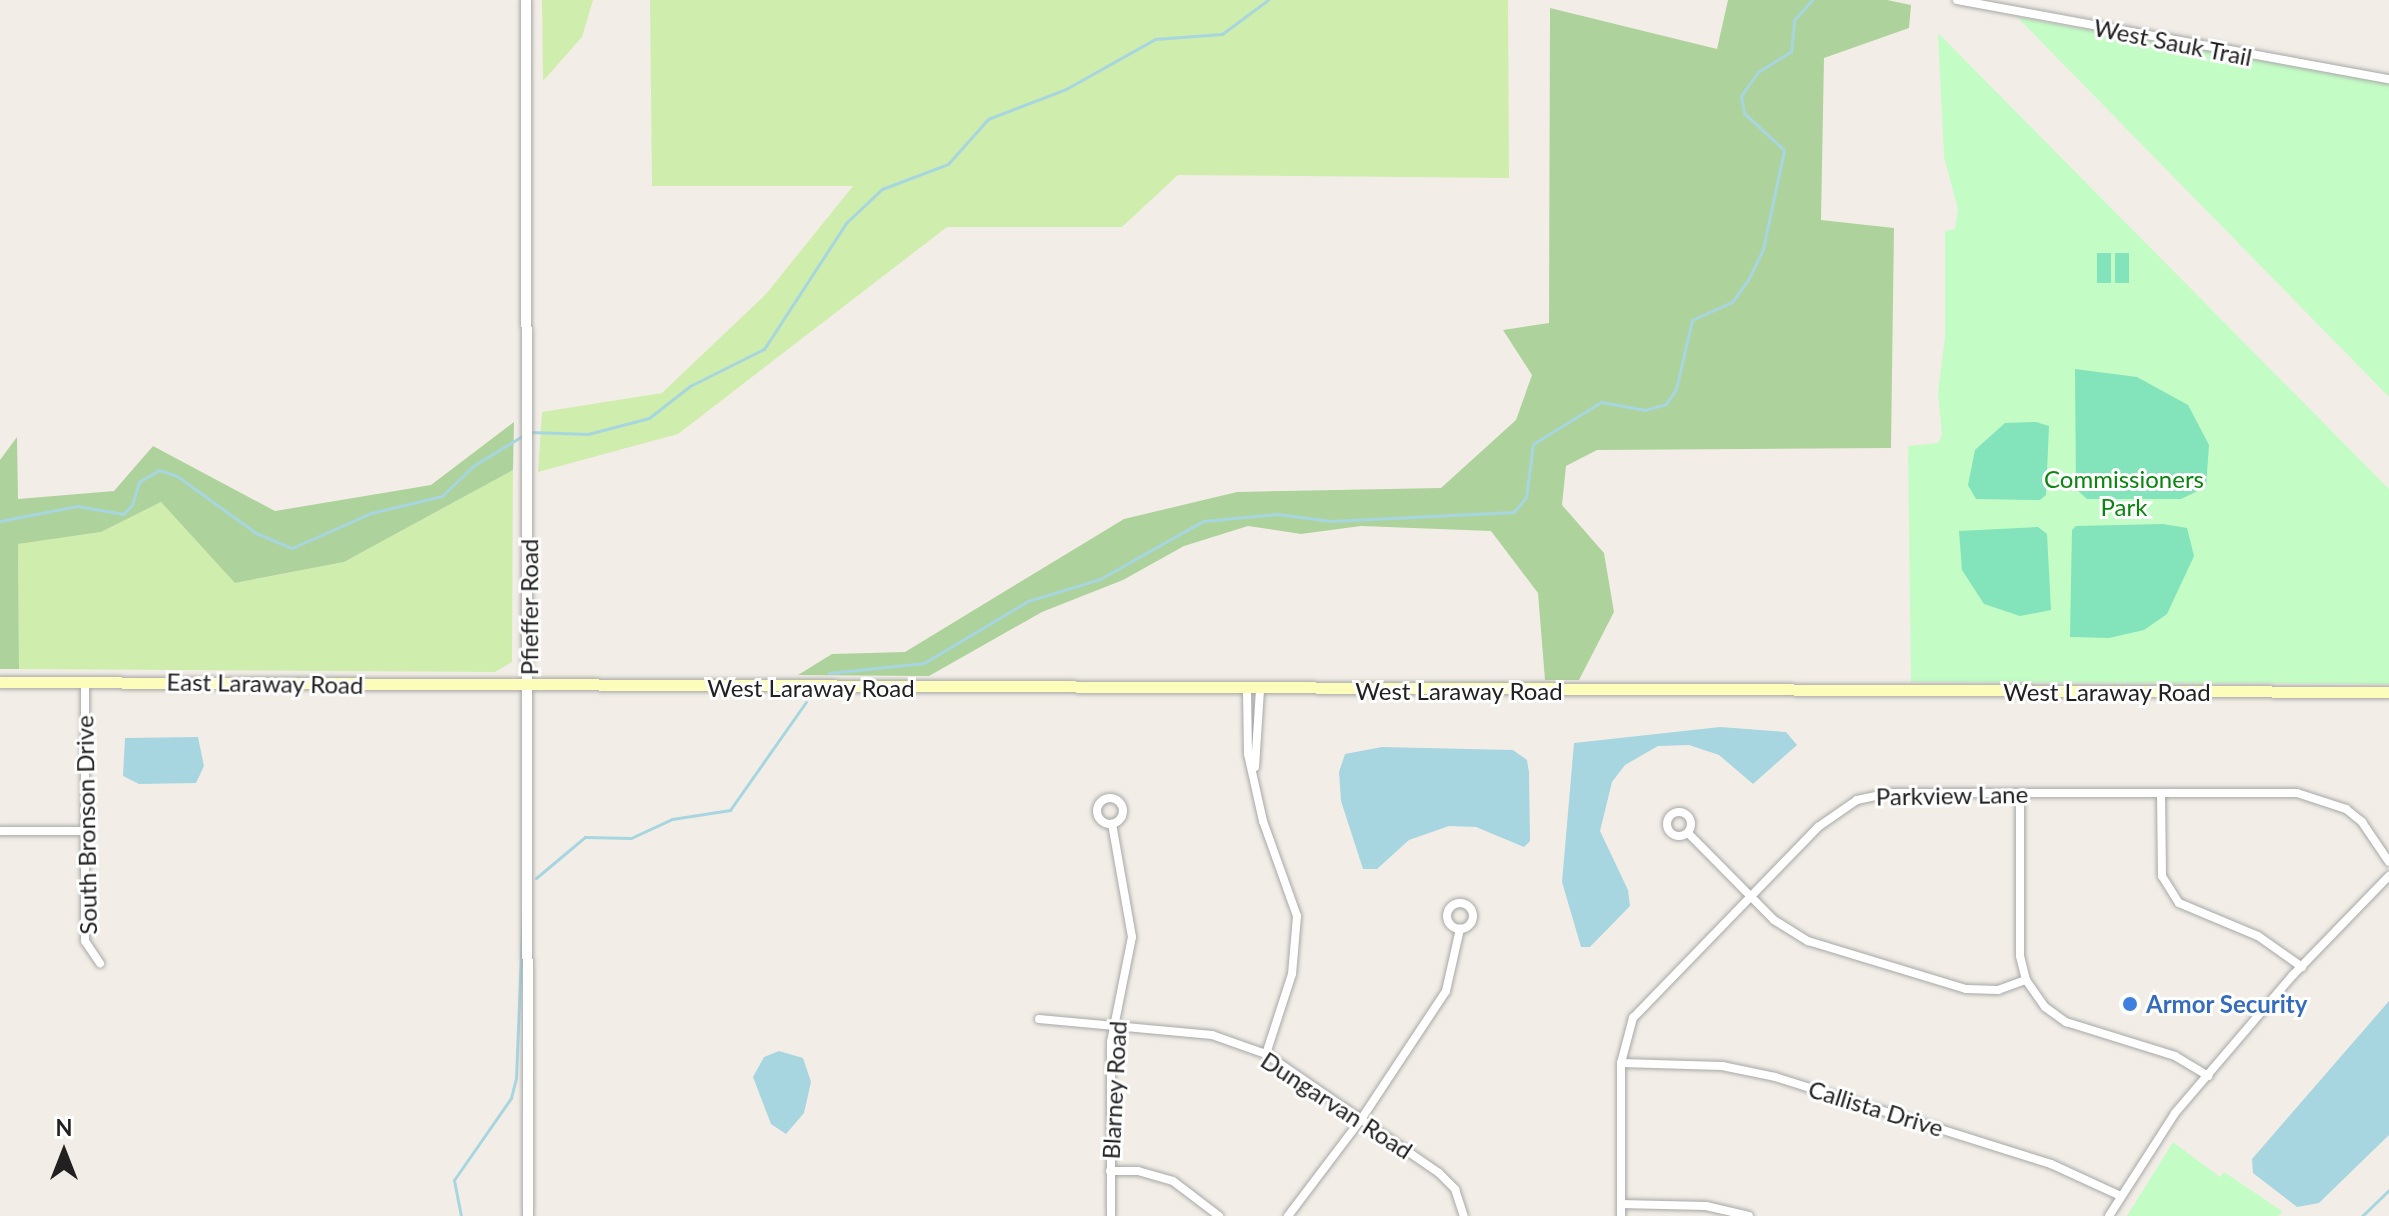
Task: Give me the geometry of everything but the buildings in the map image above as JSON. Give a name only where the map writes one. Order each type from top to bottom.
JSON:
[{"type":"main road","name":"East Laraway Road","points":[[0,682],[529,687]]},
{"type":"main road","name":"West Laraway Road","points":[[529,687],[2389,692]]},
{"type":"street","name":"Pfieffer Road","points":[[526,0],[528,1216]]},
{"type":"street","name":"West Sauk Trail","points":[[1957,0],[2389,79]]},
{"type":"street","name":"South Bronson Drive","points":[[85,682],[85,941],[100,963]]},
{"type":"street","points":[[1247,690],[1248,754],[1254,768],[1263,821],[1291,894],[1297,936],[1292,974],[1266,1054]]},
{"type":"street","points":[[1254,768],[1260,690]]},
{"type":"street","name":"Parkview Lane","points":[[1621,1216],[1621,1063],[1626,1031],[1643,1002],[1750,895],[1828,818],[1857,800],[1890,793],[2161,793],[2320,797],[2362,822],[2389,862]]},
{"type":"street","points":[[2020,793],[2018,917],[2026,980],[2045,1007],[2066,1022],[2175,1056],[2208,1076]]},
{"type":"street","points":[[2161,793],[2162,876],[2179,903],[2258,936],[2302,967]]},
{"type":"street","name":"Blarney Road","points":[[1111,1216],[1114,1023],[1132,937],[1112,824]]},
{"type":"street","points":[[0,831],[84,831]]},
{"type":"street","points":[[1688,833],[1774,920],[1808,941],[1958,987],[1998,990],[2026,980]]},
{"type":"street","points":[[2109,1216],[2175,1113],[2302,967],[2389,876]]},
{"type":"street","points":[[1288,1216],[1362,1118],[1446,991],[1460,929]]},
{"type":"street","name":"Dungarvan Road","points":[[1039,1019],[1114,1023],[1212,1035],[1266,1054],[1448,1180],[1464,1216]]},
{"type":"street","name":"Callista Drive","points":[[1621,1063],[1722,1066],[1775,1077],[2051,1164],[2121,1196]]},
{"type":"street","points":[[1110,1171],[1138,1171],[1173,1181],[1219,1216]]},
{"type":"street","points":[[1621,1204],[1706,1206],[1749,1216]]},
{"type":"green space","points":[[542,0],[593,0],[582,37],[543,81]]},
{"type":"green space","points":[[650,0],[1508,0],[1509,178],[1178,175],[1122,227],[947,227],[678,434],[538,472],[542,412],[662,393],[766,294],[853,186],[652,186]]},
{"type":"green space","points":[[1728,0],[1887,0],[1911,5],[1909,28],[1824,58],[1821,220],[1894,228],[1891,448],[1597,450],[1566,466],[1562,505],[1604,553],[1614,612],[1579,680],[1545,680],[1538,593],[1491,531],[1361,526],[1301,534],[1248,526],[1184,546],[1123,580],[1042,612],[929,676],[798,675],[832,654],[905,652],[1124,519],[1237,492],[1441,488],[1516,420],[1532,375],[1503,330],[1549,323],[1550,8],[1717,49]]},
{"type":"green space","points":[[2017,17],[2389,83],[2389,397]]},
{"type":"green space","name":"Commissioners Park","points":[[1938,33],[2389,489],[2389,684],[1911,682],[1908,446],[1938,443],[1942,435],[1938,392],[1945,337],[1945,231],[1955,229],[1958,209],[1944,157]]},
{"type":"green space","points":[[2097,253],[2111,253],[2111,283],[2097,283]]},
{"type":"green space","points":[[2115,253],[2129,253],[2129,283],[2115,283]]},
{"type":"green space","points":[[2075,369],[2137,377],[2188,405],[2209,445],[2206,487],[2181,499],[2087,499],[2076,489]]},
{"type":"green space","points":[[514,422],[513,470],[344,562],[235,583],[161,502],[101,532],[18,544],[19,669],[0,669],[0,460],[17,437],[18,499],[114,491],[153,446],[275,511],[431,485]]},
{"type":"green space","points":[[2036,422],[2049,426],[2046,495],[2040,500],[1976,499],[1968,485],[1975,450],[2005,423]]},
{"type":"green space","points":[[513,470],[512,662],[495,672],[19,669],[18,544],[101,532],[161,502],[236,583],[344,562]]},
{"type":"green space","points":[[2163,524],[2187,528],[2194,556],[2167,614],[2144,630],[2109,638],[2070,637],[2072,530],[2076,526]]},
{"type":"green space","points":[[2038,527],[2047,534],[2051,610],[2020,616],[1984,604],[1962,570],[1959,531]]},
{"type":"green space","points":[[2173,1142],[2220,1177],[2224,1172],[2282,1211],[2279,1216],[2127,1216]]},
{"type":"water","points":[[1720,727],[1786,732],[1797,745],[1753,784],[1719,755],[1689,745],[1658,746],[1625,765],[1612,782],[1600,831],[1628,890],[1630,906],[1590,947],[1581,947],[1562,882],[1574,743]]},
{"type":"water","points":[[198,737],[204,766],[196,783],[139,784],[123,776],[125,738]]},
{"type":"water","points":[[1382,747],[1513,750],[1527,760],[1530,841],[1524,847],[1476,827],[1449,826],[1409,840],[1377,869],[1363,869],[1341,801],[1339,772],[1345,754]]},
{"type":"water","points":[[2389,1001],[2389,1135],[2319,1203],[2297,1207],[2253,1173],[2252,1159]]},
{"type":"water","points":[[779,1051],[803,1058],[811,1082],[804,1113],[786,1134],[771,1124],[753,1077],[764,1057]]},
{"type":"waterway","points":[[529,432],[588,434],[649,418],[690,386],[764,349],[846,223],[882,189],[948,164],[988,119],[1066,89],[1155,39],[1222,34],[1268,0]]},
{"type":"waterway","points":[[829,673],[924,663],[1028,601],[1100,579],[1203,521],[1277,514],[1331,521],[1514,512],[1526,497],[1533,444],[1601,402],[1645,410],[1666,404],[1676,389],[1692,320],[1732,302],[1748,280],[1763,249],[1784,150],[1744,113],[1741,96],[1758,72],[1791,51],[1794,20],[1812,0]]},
{"type":"waterway","points":[[0,521],[77,506],[123,514],[132,505],[139,482],[159,470],[177,476],[256,533],[292,548],[371,513],[442,496],[473,466],[524,435]]},
{"type":"waterway","points":[[536,878],[585,837],[631,838],[672,819],[730,810],[806,702]]},
{"type":"waterway","points":[[461,1216],[454,1180],[511,1098],[516,1078],[523,902]]},
{"type":"waterway","points":[[2362,1216],[2389,1190]]},
{"type":"place","name":"Armor Security","points":[[2130,1004]]}]
